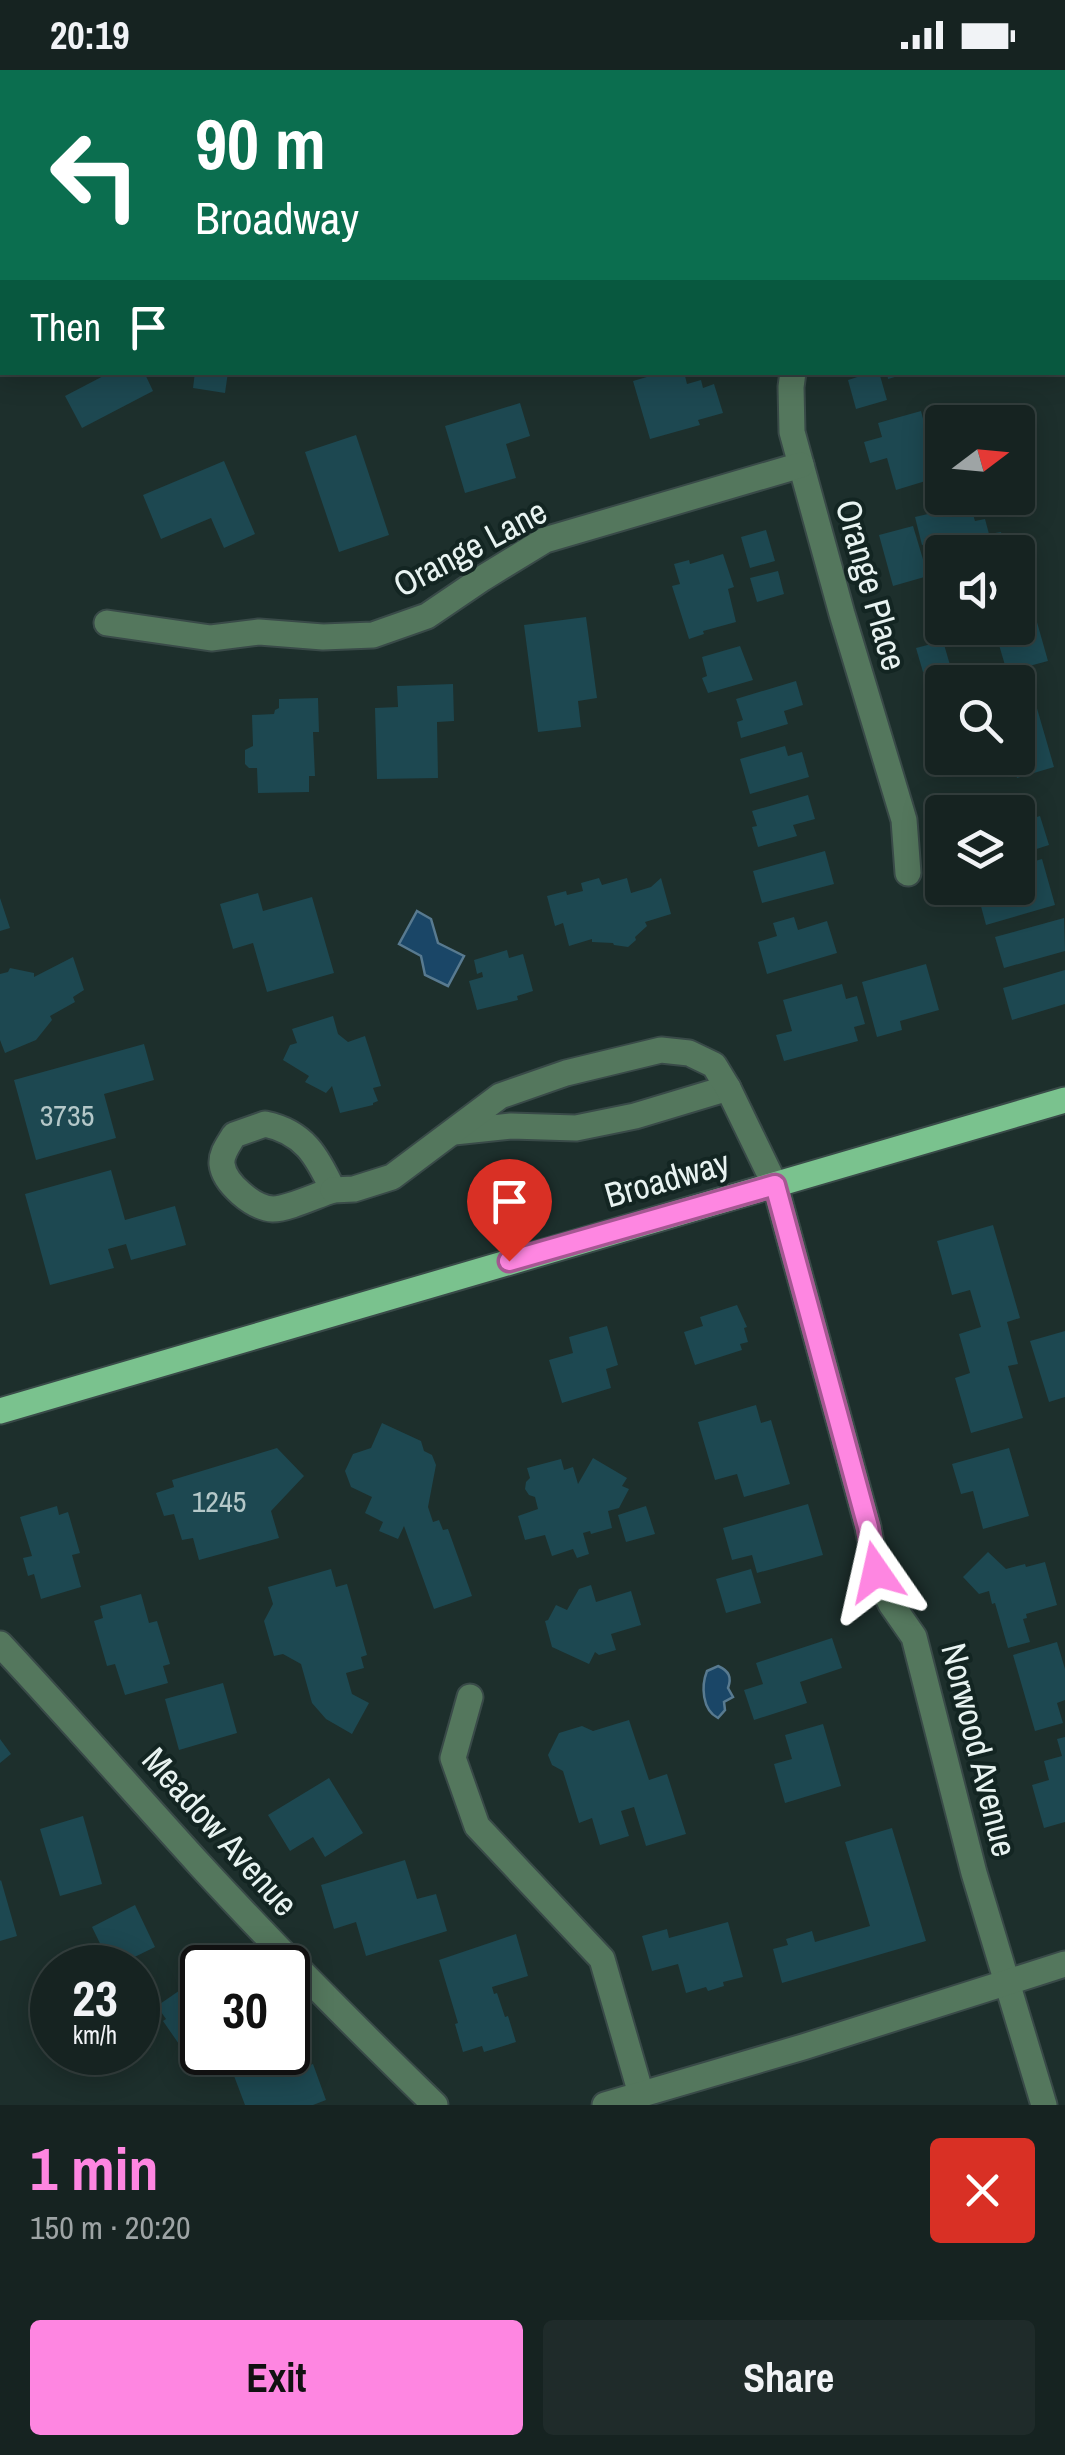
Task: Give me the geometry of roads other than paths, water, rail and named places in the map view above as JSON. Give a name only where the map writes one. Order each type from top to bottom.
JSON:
[{"type":"main road","name":"Broadway","points":[[0,1410],[1065,1100]]},
{"type":"street","name":"Orange Place","points":[[792,375],[792,432],[904,820],[908,874]]},
{"type":"street","name":"Orange Lane","points":[[107,623],[211,638],[259,632],[322,638],[373,635],[427,616],[546,540],[801,465]]},
{"type":"street","points":[[333,1190],[392,1178],[500,1096],[566,1073],[661,1050],[689,1053],[714,1065],[728,1088],[635,1116],[576,1128],[511,1126],[454,1132]]},
{"type":"street","name":"Norwood Avenue","points":[[728,1088],[775,1185],[868,1527],[876,1572],[914,1636],[974,1873],[1044,2105]]},
{"type":"street","name":"Meadow Avenue","points":[[0,1644],[310,1982],[435,2105]]},
{"type":"street","points":[[470,1696],[453,1758],[477,1826],[602,1960],[641,2094]]},
{"type":"street","points":[[605,2105],[1065,1964]]},
{"type":"water","points":[[417,911],[431,919],[438,943],[464,956],[448,986],[425,975],[421,956],[399,944]]},
{"type":"water","points":[[718,1666],[729,1675],[728,1688],[733,1697],[724,1702],[725,1710],[718,1718],[706,1704],[704,1684],[707,1671]]}]
